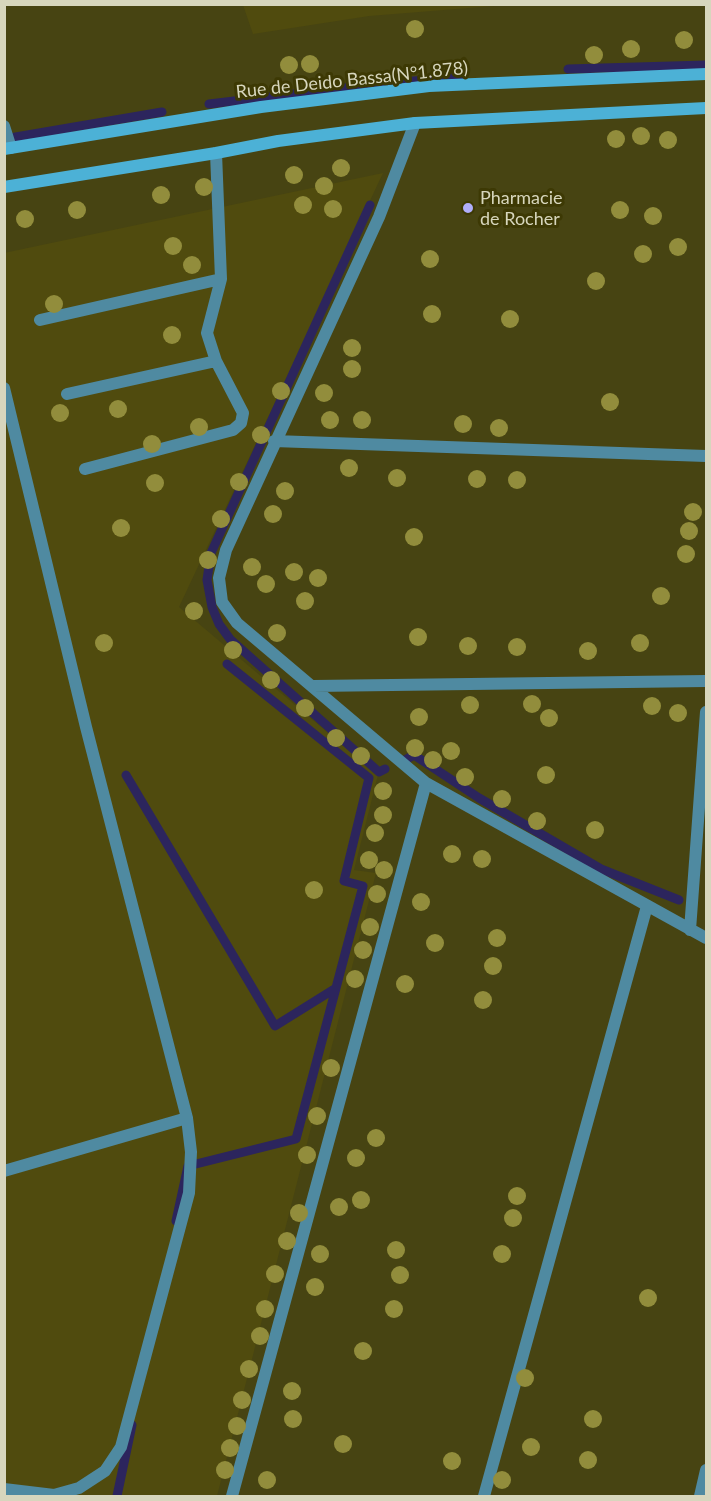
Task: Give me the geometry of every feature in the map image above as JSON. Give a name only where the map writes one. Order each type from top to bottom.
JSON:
[{"type":"main road","name":"Rue de Deido Bassa(N°1.878)","points":[[8,148],[261,107],[429,86],[706,74]]},
{"type":"main road","points":[[4,187],[278,141],[415,123],[706,108]]},
{"type":"street","points":[[415,123],[378,217],[226,550],[219,578],[222,602],[237,623],[426,783],[706,938]]},
{"type":"street","points":[[4,126],[8,148]]},
{"type":"street","points":[[85,469],[233,430],[241,423],[243,413],[216,361],[207,333],[221,279],[216,153]]},
{"type":"street","points":[[40,320],[221,279]]},
{"type":"street","points":[[67,394],[216,361]]},
{"type":"street","points":[[4,388],[86,727],[188,1118],[191,1152],[189,1194],[122,1447],[105,1471],[79,1488],[54,1495],[4,1489]]},
{"type":"street","points":[[274,441],[706,456]]},
{"type":"street","points":[[313,686],[706,681]]},
{"type":"street","points":[[690,930],[706,712]]},
{"type":"street","points":[[232,1497],[426,783]]},
{"type":"street","points":[[484,1497],[647,906]]},
{"type":"street","points":[[4,1171],[188,1118]]},
{"type":"street","points":[[700,1497],[706,1470]]},
{"type":"shaded area","points":[[243,4],[506,5],[369,16],[253,34]]},
{"type":"shaded area","points":[[383,173],[179,607],[378,775],[354,870],[376,873],[217,1496],[5,1496],[4,253]]},
{"type":"waterway","points":[[568,69],[706,65]]},
{"type":"waterway","points":[[209,104],[378,84],[462,77]]},
{"type":"waterway","points":[[4,139],[162,112]]},
{"type":"waterway","points":[[370,205],[211,553],[207,580],[212,607],[219,624],[230,639],[379,772],[385,769]]},
{"type":"waterway","points":[[176,1221],[188,1166],[296,1139],[363,886],[344,881],[369,778],[227,664]]},
{"type":"waterway","points":[[405,760],[414,755],[479,798],[601,869],[679,900]]},
{"type":"waterway","points":[[126,775],[275,1026],[336,988]]},
{"type":"waterway","points":[[117,1496],[132,1425]]},
{"type":"place","name":"Pharmacie de Rocher","points":[[468,208]]}]
